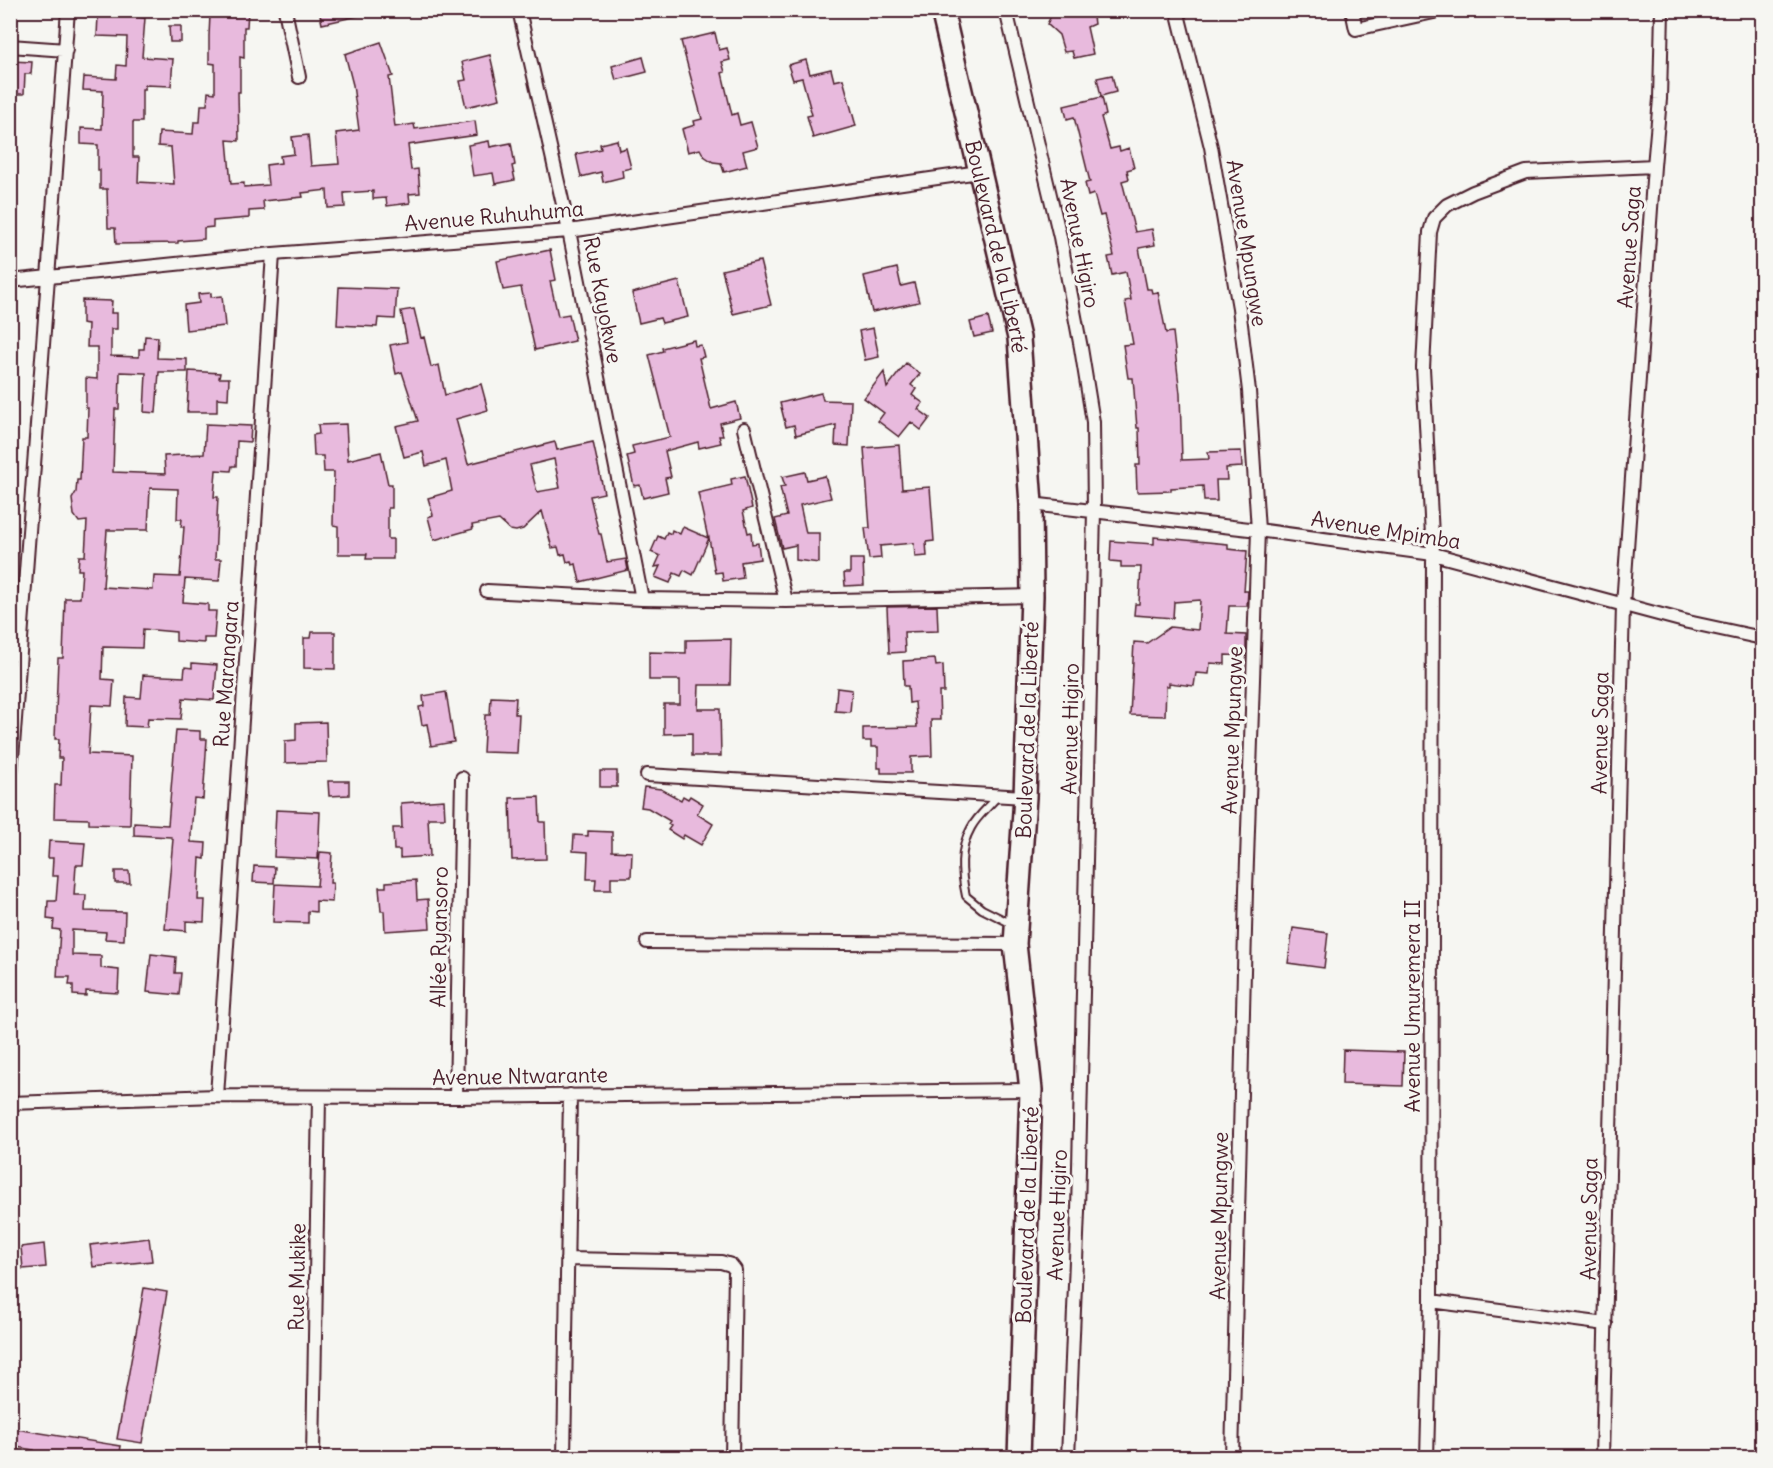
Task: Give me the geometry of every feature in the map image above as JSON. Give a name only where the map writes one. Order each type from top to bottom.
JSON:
[{"type":"highway","name":"Boulevard de la Liberté","points":[[942,10],[1019,338],[1031,504],[1032,596],[1026,797],[1016,936],[1031,1090],[1019,1458]]},
{"type":"street","points":[[10,786],[68,10]]},
{"type":"street","points":[[285,10],[299,77]]},
{"type":"street","name":"Rue Kayokwe","points":[[519,10],[569,231],[642,599]]},
{"type":"street","name":"Avenue Higiro","points":[[1006,10],[1060,237],[1093,422],[1094,511],[1078,1211],[1068,1458]]},
{"type":"street","name":"Avenue Mpungwe","points":[[1177,10],[1211,147],[1239,308],[1249,391],[1258,530],[1246,878],[1232,1458]]},
{"type":"street","points":[[1352,10],[1356,29],[1443,10]]},
{"type":"street","name":"Avenue Saga","points":[[1602,1458],[1623,605],[1660,99],[1662,10]]},
{"type":"street","points":[[10,46],[66,50]]},
{"type":"street","name":"Avenue Umuremera II","points":[[1427,1458],[1431,1301],[1433,554],[1423,368],[1430,232],[1434,218],[1447,205],[1473,192],[1526,172],[1654,166]]},
{"type":"street","name":"Avenue Ruhuhuma","points":[[10,281],[273,254],[569,231],[980,172]]},
{"type":"street","name":"Rue Marangara","points":[[217,1096],[273,254]]},
{"type":"street","points":[[744,429],[786,602]]},
{"type":"street","name":"Avenue Mpimba","points":[[1031,504],[1258,530],[1433,554],[1698,625],[1762,638]]},
{"type":"street","points":[[488,591],[642,599],[786,602],[1032,596]]},
{"type":"street","points":[[647,775],[1026,797]]},
{"type":"street","name":"Allée Ryansoro","points":[[456,1097],[462,778]]},
{"type":"street","points":[[647,942],[1016,936]]},
{"type":"street","name":"Avenue Ntwarante","points":[[10,1103],[217,1096],[456,1097],[1031,1090]]},
{"type":"street","points":[[564,1458],[570,1095]]},
{"type":"street","name":"Rue Mukike","points":[[314,1458],[319,1097]]},
{"type":"street","points":[[567,1259],[721,1262],[731,1265],[735,1270],[732,1458]]},
{"type":"street","points":[[1431,1301],[1606,1324]]},
{"type":"lane","points":[[999,796],[971,827],[962,851],[962,879],[966,897],[1016,936]]},
{"type":"building","points":[[104,10],[138,10],[138,17],[145,18],[142,57],[173,59],[171,86],[145,85],[145,89],[142,89],[142,122],[133,122],[133,157],[139,157],[138,182],[174,184],[171,147],[158,146],[159,132],[193,134],[194,122],[200,122],[201,105],[207,105],[208,92],[215,93],[215,64],[209,63],[209,36],[210,15],[217,16],[218,10],[248,10],[247,27],[244,27],[244,58],[240,57],[239,141],[227,140],[231,184],[244,183],[244,187],[268,185],[266,165],[281,163],[280,156],[294,154],[292,137],[308,135],[311,166],[339,164],[336,133],[359,130],[353,85],[345,54],[381,42],[393,76],[389,77],[395,127],[414,124],[415,129],[475,121],[477,135],[408,145],[411,170],[418,169],[420,193],[409,194],[410,203],[387,206],[386,198],[373,199],[373,191],[344,193],[345,207],[328,208],[327,190],[302,193],[303,197],[263,201],[264,210],[249,211],[249,218],[213,221],[213,227],[204,228],[204,239],[178,241],[178,243],[116,244],[115,228],[108,228],[107,189],[100,189],[98,145],[81,144],[81,128],[102,129],[103,91],[83,90],[84,77],[116,79],[117,65],[126,66],[127,37],[97,36],[98,15],[104,15]]},
{"type":"building","points":[[319,10],[358,10],[358,16],[322,24]]},
{"type":"building","points":[[1054,10],[1092,10],[1094,24],[1087,27],[1093,54],[1074,58],[1072,51],[1064,52],[1059,35],[1047,24]]},
{"type":"building","points":[[169,26],[181,26],[181,42],[170,42]]},
{"type":"building","points":[[715,33],[719,50],[727,48],[730,60],[722,62],[725,72],[722,73],[732,115],[737,113],[740,125],[751,122],[758,147],[743,151],[747,166],[724,172],[721,163],[713,162],[704,156],[700,149],[688,152],[682,129],[695,125],[694,121],[702,119],[681,41]]},
{"type":"building","points":[[490,55],[500,99],[466,107],[460,81],[466,80],[462,62]]},
{"type":"building","points":[[643,57],[647,72],[616,80],[612,66]]},
{"type":"building","points":[[806,60],[810,74],[831,69],[834,81],[843,79],[856,126],[813,138],[807,116],[812,115],[802,78],[793,80],[788,65]]},
{"type":"building","points":[[10,61],[32,62],[31,74],[25,74],[24,94],[10,94]]},
{"type":"building","points":[[1112,75],[1116,92],[1101,96],[1097,78]]},
{"type":"building","points":[[1102,97],[1106,115],[1101,117],[1110,149],[1119,147],[1120,151],[1129,148],[1134,168],[1127,170],[1129,179],[1122,181],[1135,232],[1152,229],[1155,245],[1139,248],[1147,289],[1151,289],[1152,293],[1158,292],[1166,333],[1173,332],[1180,394],[1182,460],[1209,459],[1208,452],[1241,451],[1242,467],[1226,468],[1227,480],[1216,480],[1217,501],[1204,501],[1203,486],[1171,488],[1171,491],[1137,492],[1136,465],[1140,465],[1139,428],[1137,428],[1133,378],[1128,378],[1123,345],[1133,344],[1125,301],[1131,300],[1126,272],[1112,275],[1108,257],[1114,256],[1104,215],[1100,216],[1094,194],[1088,196],[1085,183],[1090,182],[1074,117],[1067,119],[1064,106]]},
{"type":"building","points":[[617,140],[619,150],[626,148],[631,168],[622,170],[623,177],[603,182],[601,172],[581,177],[576,154],[601,149],[600,144]]},
{"type":"building","points":[[489,141],[490,147],[511,143],[515,180],[495,184],[493,173],[473,176],[468,145]]},
{"type":"building","points":[[550,250],[556,280],[550,281],[558,316],[569,314],[575,341],[535,350],[521,287],[503,290],[497,261]]},
{"type":"building","points":[[760,261],[771,305],[733,314],[722,270]]},
{"type":"building","points":[[897,268],[901,286],[914,283],[919,302],[872,312],[864,276]]},
{"type":"building","points":[[679,281],[688,317],[662,323],[660,318],[639,323],[632,293]]},
{"type":"building","points":[[339,287],[397,289],[395,319],[378,318],[377,327],[337,325]]},
{"type":"building","points":[[211,293],[211,297],[222,296],[225,326],[186,330],[184,305],[199,303],[198,294]]},
{"type":"building","points":[[82,300],[112,301],[111,313],[117,313],[117,329],[111,329],[111,356],[139,357],[139,349],[144,349],[145,336],[158,337],[157,358],[187,359],[187,372],[159,372],[156,413],[144,412],[146,373],[120,372],[119,409],[115,409],[113,472],[165,474],[164,456],[204,454],[206,424],[251,426],[250,442],[237,441],[236,466],[232,466],[231,471],[216,470],[214,497],[218,497],[215,559],[221,559],[219,581],[185,579],[183,602],[208,604],[208,611],[216,611],[214,638],[204,638],[204,643],[176,641],[176,632],[143,629],[142,648],[103,647],[102,679],[114,680],[112,706],[91,705],[88,754],[132,756],[130,825],[89,824],[89,819],[54,818],[55,785],[61,785],[62,758],[58,758],[59,739],[55,739],[58,658],[63,658],[65,598],[80,598],[82,570],[78,570],[79,556],[85,556],[87,521],[79,522],[74,515],[72,499],[76,492],[77,480],[80,480],[82,437],[87,437],[86,378],[97,379],[97,347],[87,347],[88,324],[82,323]],"holes":[[[150,488],[178,489],[177,519],[182,519],[181,527],[184,527],[180,577],[154,576],[153,590],[103,587],[107,530],[148,530]]]},
{"type":"building","points":[[414,309],[431,367],[439,365],[445,395],[481,384],[488,410],[456,419],[468,464],[555,442],[557,450],[593,442],[604,493],[590,496],[599,534],[601,534],[607,562],[626,559],[628,570],[580,582],[576,564],[572,565],[571,561],[567,562],[565,554],[560,555],[558,547],[552,548],[542,511],[523,529],[516,531],[510,530],[499,520],[472,525],[473,529],[434,540],[428,517],[433,515],[428,498],[452,491],[446,460],[426,466],[423,452],[404,457],[396,426],[418,421],[402,372],[396,374],[390,345],[407,342],[401,311]],"holes":[[[554,459],[560,488],[537,492],[530,465]]]},
{"type":"building","points":[[988,317],[992,333],[974,337],[970,322]]},
{"type":"building","points":[[873,328],[879,357],[865,360],[859,331]]},
{"type":"building","points":[[694,340],[695,346],[701,345],[704,357],[699,358],[711,409],[736,402],[740,418],[720,423],[723,436],[719,436],[721,443],[699,448],[698,442],[665,451],[671,477],[665,478],[668,492],[643,498],[640,485],[634,486],[627,456],[634,454],[632,446],[670,437],[649,355],[663,351],[662,348]]},
{"type":"building","points":[[906,363],[920,374],[911,385],[916,389],[912,395],[923,403],[918,409],[930,418],[921,430],[911,422],[899,437],[878,421],[884,413],[864,398],[884,372],[887,388]]},
{"type":"building","points":[[189,371],[220,373],[219,378],[229,378],[228,399],[217,398],[217,412],[187,412]]},
{"type":"building","points":[[821,393],[823,400],[851,401],[849,446],[835,445],[836,425],[796,435],[794,425],[786,427],[780,403]]},
{"type":"building","points":[[346,424],[348,460],[381,452],[388,484],[392,484],[392,508],[388,508],[388,539],[393,539],[393,559],[366,559],[367,554],[338,554],[338,526],[333,525],[334,472],[324,472],[323,456],[314,456],[313,435],[319,434],[318,425]]},
{"type":"building","points":[[899,445],[902,489],[930,487],[934,541],[926,542],[927,556],[915,557],[914,543],[880,546],[881,558],[869,559],[865,528],[870,528],[864,448]]},
{"type":"building","points":[[805,472],[807,480],[825,476],[831,498],[800,505],[806,533],[819,533],[819,563],[796,560],[796,545],[782,548],[775,519],[787,516],[780,487],[785,486],[782,477]]},
{"type":"building","points":[[745,476],[752,508],[743,511],[748,533],[751,532],[752,544],[758,543],[760,559],[741,562],[743,578],[723,581],[722,572],[715,573],[709,538],[693,575],[684,570],[681,576],[674,573],[670,583],[655,577],[660,566],[655,567],[660,556],[651,552],[658,536],[664,539],[667,532],[671,534],[672,530],[680,534],[683,527],[708,538],[698,493],[732,485],[731,479]]},
{"type":"building","points":[[1154,537],[1228,544],[1228,549],[1247,551],[1244,591],[1248,591],[1247,606],[1229,606],[1227,634],[1246,635],[1246,656],[1225,655],[1225,664],[1210,663],[1209,674],[1196,673],[1194,686],[1169,683],[1169,686],[1166,686],[1165,716],[1130,715],[1134,642],[1147,643],[1170,627],[1198,630],[1200,600],[1174,602],[1173,618],[1134,615],[1135,604],[1139,604],[1141,567],[1121,567],[1121,562],[1110,561],[1111,541],[1154,544]]},
{"type":"building","points":[[850,559],[863,559],[864,585],[845,586],[844,573],[850,573]]},
{"type":"building","points":[[937,606],[938,631],[904,632],[905,652],[889,653],[887,607]]},
{"type":"building","points":[[312,632],[335,632],[335,669],[304,668],[304,638],[311,638]]},
{"type":"building","points":[[731,639],[730,685],[699,685],[698,709],[720,709],[721,756],[692,756],[692,733],[664,734],[664,704],[680,704],[680,680],[649,680],[649,652],[686,653],[686,640]]},
{"type":"building","points":[[935,659],[936,666],[943,665],[944,692],[939,692],[940,720],[931,720],[932,756],[911,757],[911,773],[881,773],[881,768],[878,768],[878,747],[871,747],[871,741],[863,741],[863,728],[917,727],[915,702],[909,703],[908,686],[904,686],[903,661]]},
{"type":"building","points":[[192,663],[217,665],[214,700],[183,698],[181,719],[148,718],[147,727],[125,726],[126,697],[141,698],[143,675],[184,677],[185,667],[192,668]]},
{"type":"building","points":[[837,688],[852,690],[850,712],[835,711]]},
{"type":"building","points":[[446,692],[454,742],[431,746],[427,724],[422,725],[419,707],[424,706],[423,696]]},
{"type":"building","points":[[491,697],[516,698],[515,714],[519,714],[517,753],[483,752],[485,715],[490,715]]},
{"type":"building","points":[[326,722],[327,762],[285,763],[285,741],[296,740],[296,723]]},
{"type":"building","points":[[176,730],[200,731],[200,739],[207,739],[203,799],[194,798],[191,834],[191,842],[206,843],[205,859],[200,858],[198,900],[205,900],[204,922],[186,921],[186,931],[165,929],[173,839],[134,835],[134,823],[168,825]]},
{"type":"building","points":[[600,771],[617,771],[617,787],[600,787]]},
{"type":"building","points":[[328,781],[349,781],[349,795],[329,796]]},
{"type":"building","points":[[644,787],[661,789],[681,800],[683,796],[688,799],[690,796],[703,804],[697,814],[713,824],[701,845],[684,835],[682,839],[668,830],[671,826],[668,824],[670,821],[648,808],[641,807]]},
{"type":"building","points":[[539,797],[540,822],[545,822],[546,859],[512,860],[510,798]]},
{"type":"building","points":[[444,800],[445,818],[428,818],[430,856],[400,858],[400,850],[394,850],[393,828],[402,828],[401,803]]},
{"type":"building","points":[[276,810],[320,812],[318,859],[274,857]]},
{"type":"building","points":[[588,831],[612,832],[612,851],[632,852],[631,877],[611,877],[611,890],[595,890],[596,879],[587,879],[588,852],[573,851],[574,835],[588,836]]},
{"type":"building","points":[[49,841],[85,843],[83,865],[76,865],[74,895],[86,895],[85,911],[125,912],[124,940],[105,939],[106,932],[72,930],[72,955],[101,956],[101,968],[119,970],[118,993],[86,991],[86,996],[73,995],[73,985],[69,985],[70,977],[57,977],[60,930],[53,929],[54,920],[47,919],[48,901],[56,901],[58,876],[52,876],[53,858],[48,858]]},
{"type":"building","points":[[320,852],[332,853],[330,883],[333,883],[332,902],[316,901],[316,912],[308,911],[308,923],[273,922],[275,884],[317,886]]},
{"type":"building","points":[[254,866],[275,867],[274,883],[253,882]]},
{"type":"building","points":[[115,871],[129,871],[130,883],[115,883]]},
{"type":"building","points":[[416,880],[417,900],[428,899],[430,928],[385,931],[379,887],[386,887],[386,882]]},
{"type":"building","points":[[1293,928],[1328,933],[1324,968],[1288,963]]},
{"type":"building","points":[[151,954],[176,957],[175,973],[181,973],[179,995],[147,992]]},
{"type":"building","points":[[1343,1050],[1404,1052],[1403,1086],[1342,1084]]},
{"type":"building","points":[[149,1238],[152,1261],[93,1267],[90,1245]]},
{"type":"building","points":[[44,1244],[46,1267],[23,1269],[21,1247]]},
{"type":"building","points":[[144,1288],[167,1292],[142,1443],[117,1439]]},
{"type":"building","points":[[10,1428],[121,1446],[119,1458],[60,1458],[33,1453],[34,1450],[10,1446]]}]
